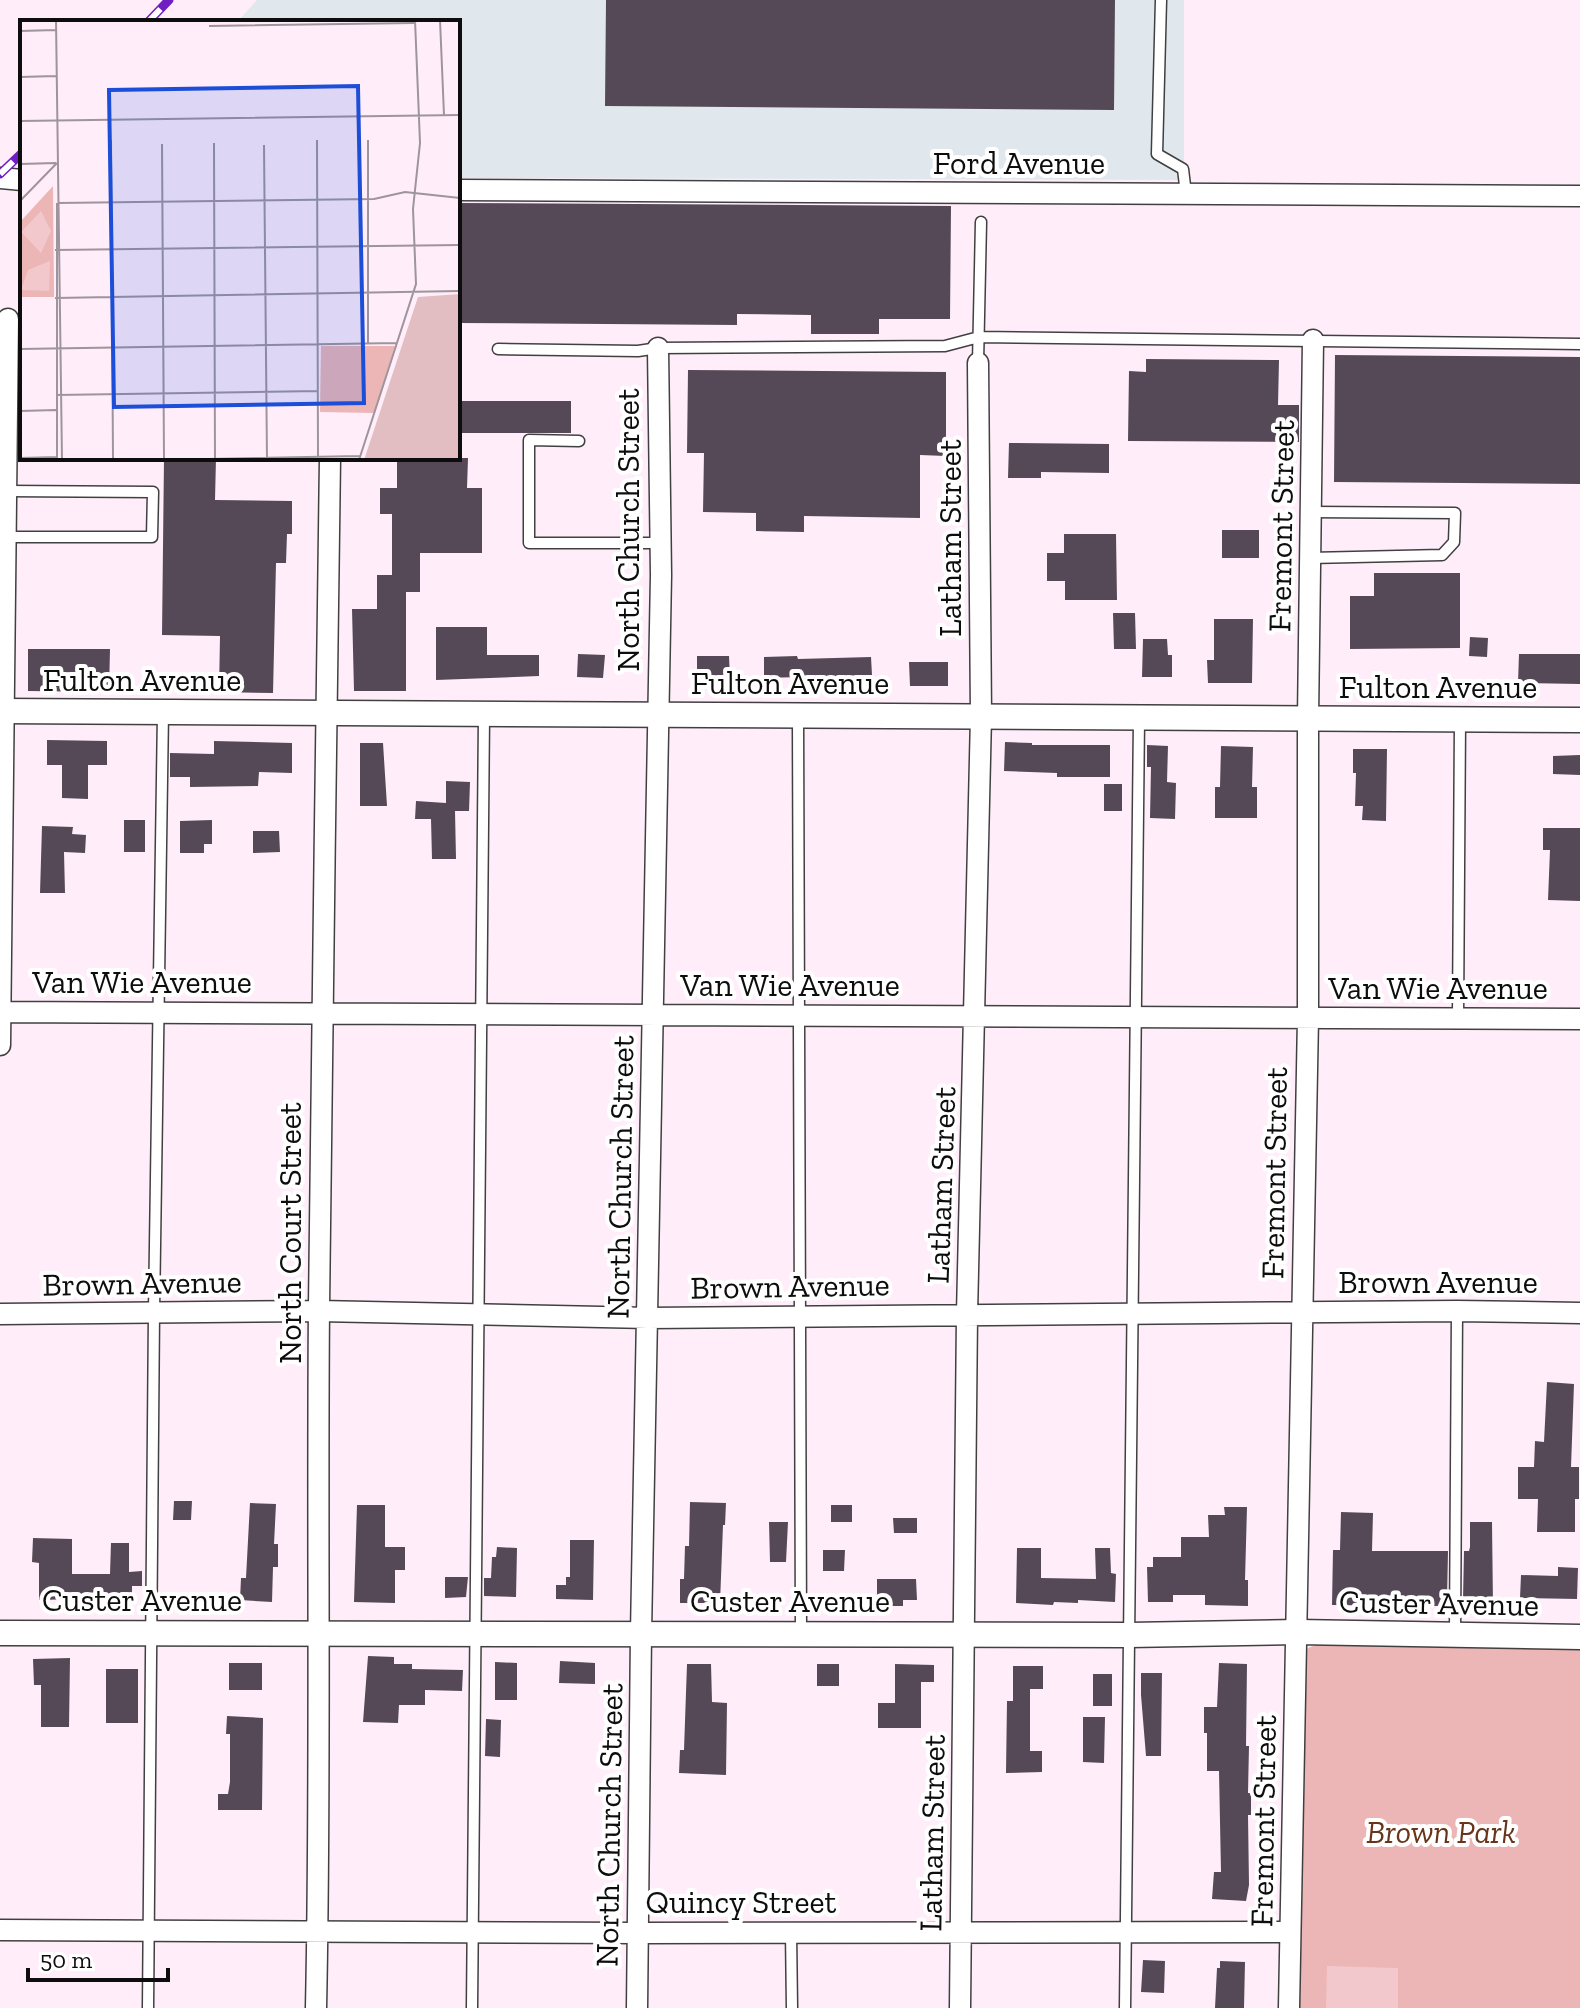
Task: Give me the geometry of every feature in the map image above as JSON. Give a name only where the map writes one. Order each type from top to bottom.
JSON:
[{"type":"street","points":[[0,178],[20,180]]},
{"type":"street","name":"Ford Avenue","points":[[460,190],[1580,196]]},
{"type":"street","points":[[0,1045],[8,319]]},
{"type":"street","name":"Fremont Street","points":[[1289,2008],[1308,1018],[1313,340]]},
{"type":"street","name":"North Church Street","points":[[637,2008],[658,714],[658,348]]},
{"type":"street","name":"Latham Street","points":[[960,2008],[967,1314],[981,716],[978,363]]},
{"type":"street","name":"North Court Street","points":[[316,2008],[321,1013],[330,460]]},
{"type":"street","name":"Fulton Avenue","points":[[2,711],[1580,720]]},
{"type":"street","name":"Van Wie Avenue","points":[[0,1012],[1580,1019]]},
{"type":"street","name":"Brown Avenue","points":[[0,1314],[319,1311],[648,1318],[1457,1311],[1580,1313]]},
{"type":"street","name":"Custer Avenue","points":[[0,1633],[801,1632],[1129,1635],[1298,1632],[1580,1637]]},
{"type":"street","name":"Quincy Street","points":[[0,1930],[1290,1932]]},
{"type":"lane","points":[[1161,0],[1157,154],[1183,169],[1186,194]]},
{"type":"lane","points":[[978,363],[981,222]]},
{"type":"lane","points":[[498,349],[638,351],[658,348],[945,346],[979,337],[1580,344]]},
{"type":"lane","points":[[579,441],[529,440],[529,543],[660,543]]},
{"type":"lane","points":[[5,537],[152,537],[153,522],[153,492],[6,491]]},
{"type":"lane","points":[[1310,558],[1442,555],[1454,542],[1455,513],[1311,512]]},
{"type":"lane","points":[[148,2008],[163,712]]},
{"type":"lane","points":[[472,2008],[484,714]]},
{"type":"lane","points":[[798,715],[801,1632]]},
{"type":"lane","points":[[1125,2008],[1139,717]]},
{"type":"lane","points":[[1458,1018],[1460,719]]},
{"type":"lane","points":[[1455,1635],[1457,1311]]},
{"type":"lane","points":[[791,1932],[792,2008]]},
{"type":"shaded area","points":[[257,0],[1184,0],[1184,180],[460,178],[460,20],[239,20]]},
{"type":"shaded area","points":[[1327,1966],[1398,1968],[1398,2008],[1326,2008]]},
{"type":"green space","name":"Brown Park","points":[[1316,1645],[1580,1647],[1580,2008],[1300,2008],[1303,1656],[1308,1648]]},
{"type":"building","points":[[606,0],[1115,0],[1114,110],[605,106]]},
{"type":"building","points":[[460,203],[951,206],[950,319],[879,319],[879,334],[811,334],[811,315],[737,314],[737,325],[460,323]]},
{"type":"building","points":[[1335,355],[1580,357],[1580,484],[1334,482]]},
{"type":"building","points":[[1146,359],[1279,360],[1278,405],[1299,405],[1299,442],[1128,441],[1129,371],[1146,372]]},
{"type":"building","points":[[688,370],[946,372],[946,456],[920,455],[920,518],[804,516],[804,532],[756,531],[756,513],[703,512],[704,453],[687,453]]},
{"type":"building","points":[[460,401],[571,401],[571,433],[460,433]]},
{"type":"building","points":[[1009,443],[1109,444],[1109,473],[1041,472],[1041,478],[1008,478]]},
{"type":"building","points":[[468,458],[467,488],[482,488],[482,553],[420,553],[420,592],[406,592],[406,691],[354,691],[352,609],[377,609],[377,575],[392,575],[392,514],[380,514],[380,488],[397,488],[397,460]]},
{"type":"building","points":[[164,460],[216,460],[215,500],[292,501],[292,534],[287,534],[286,563],[276,563],[273,693],[219,692],[220,636],[162,635]]},
{"type":"building","points":[[1222,530],[1259,530],[1259,558],[1222,558]]},
{"type":"building","points":[[1064,534],[1116,534],[1117,600],[1065,600],[1065,581],[1047,581],[1047,553],[1064,553]]},
{"type":"building","points":[[1374,573],[1460,573],[1460,648],[1350,649],[1350,596],[1374,596]]},
{"type":"building","points":[[1113,613],[1135,613],[1136,649],[1114,649]]},
{"type":"building","points":[[1214,619],[1253,619],[1252,683],[1208,683],[1207,660],[1214,660]]},
{"type":"building","points":[[436,627],[487,627],[487,655],[539,655],[539,676],[436,680]]},
{"type":"building","points":[[1470,637],[1488,638],[1487,657],[1469,656]]},
{"type":"building","points":[[1143,639],[1167,639],[1168,655],[1172,655],[1172,677],[1142,677]]},
{"type":"building","points":[[28,649],[110,649],[109,692],[28,691]]},
{"type":"building","points":[[578,654],[605,655],[603,678],[577,677]]},
{"type":"building","points":[[1519,654],[1580,654],[1580,684],[1518,683]]},
{"type":"building","points":[[697,656],[729,656],[730,678],[697,678]]},
{"type":"building","points":[[797,656],[798,659],[871,657],[872,675],[764,678],[764,657]]},
{"type":"building","points":[[909,662],[948,662],[948,686],[910,686]]},
{"type":"building","points":[[47,740],[107,741],[107,765],[88,765],[88,799],[62,798],[62,765],[47,765]]},
{"type":"building","points":[[214,741],[292,743],[292,773],[259,772],[258,786],[190,787],[190,777],[170,777],[170,753],[214,754]]},
{"type":"building","points":[[1005,742],[1110,745],[1110,777],[1057,777],[1057,773],[1004,771]]},
{"type":"building","points":[[360,743],[383,743],[387,806],[360,806]]},
{"type":"building","points":[[1147,745],[1168,746],[1167,782],[1176,783],[1175,819],[1150,818],[1151,767],[1147,767]]},
{"type":"building","points":[[1221,746],[1253,747],[1252,787],[1257,787],[1257,818],[1215,818],[1215,787],[1220,787]]},
{"type":"building","points":[[1353,749],[1387,749],[1386,821],[1362,820],[1363,806],[1355,806]]},
{"type":"building","points":[[1580,755],[1580,775],[1553,774],[1553,756]]},
{"type":"building","points":[[446,781],[470,782],[469,811],[455,811],[456,859],[432,859],[431,819],[415,819],[416,801],[446,803]]},
{"type":"building","points":[[1104,784],[1122,784],[1122,811],[1104,811]]},
{"type":"building","points":[[124,820],[145,820],[145,852],[124,852]]},
{"type":"building","points":[[212,820],[212,844],[204,844],[204,853],[180,853],[180,821]]},
{"type":"building","points":[[42,826],[73,827],[72,834],[86,835],[85,853],[64,852],[65,893],[40,893]]},
{"type":"building","points":[[1543,828],[1580,828],[1580,901],[1548,900],[1550,850],[1543,850]]},
{"type":"building","points":[[253,831],[279,831],[280,852],[253,853]]},
{"type":"building","points":[[1547,1382],[1574,1384],[1571,1467],[1579,1467],[1575,1532],[1537,1532],[1538,1499],[1518,1499],[1518,1467],[1534,1467],[1535,1441],[1544,1442]]},
{"type":"building","points":[[174,1501],[192,1501],[191,1520],[173,1520]]},
{"type":"building","points":[[690,1502],[726,1503],[720,1603],[680,1603],[685,1546],[689,1546]]},
{"type":"building","points":[[250,1503],[276,1504],[274,1544],[278,1544],[278,1567],[273,1567],[272,1602],[240,1600],[241,1578],[246,1578]]},
{"type":"building","points":[[357,1505],[385,1505],[385,1547],[405,1547],[405,1570],[395,1570],[395,1603],[354,1602]]},
{"type":"building","points":[[831,1505],[852,1505],[852,1522],[831,1522]]},
{"type":"building","points":[[1224,1507],[1247,1507],[1245,1580],[1248,1580],[1248,1606],[1205,1605],[1205,1595],[1173,1595],[1173,1602],[1148,1602],[1147,1567],[1153,1567],[1153,1557],[1181,1557],[1181,1537],[1209,1537],[1208,1515],[1225,1515]]},
{"type":"building","points":[[1341,1512],[1373,1513],[1372,1551],[1448,1551],[1447,1600],[1441,1599],[1441,1606],[1332,1605],[1333,1550],[1340,1550]]},
{"type":"building","points":[[893,1518],[917,1518],[917,1533],[894,1533]]},
{"type":"building","points":[[769,1522],[788,1522],[786,1562],[770,1562]]},
{"type":"building","points":[[1470,1522],[1492,1522],[1493,1606],[1478,1606],[1478,1600],[1463,1600],[1464,1551],[1469,1551],[1470,1547]]},
{"type":"building","points":[[33,1538],[72,1539],[72,1574],[110,1574],[111,1543],[129,1543],[129,1572],[142,1571],[142,1586],[132,1586],[132,1604],[110,1604],[110,1594],[76,1594],[76,1599],[39,1600],[39,1563],[32,1562]]},
{"type":"building","points":[[570,1540],[594,1540],[593,1600],[556,1599],[556,1585],[566,1585],[566,1577],[570,1577]]},
{"type":"building","points":[[497,1547],[517,1548],[516,1597],[484,1596],[484,1578],[491,1578],[492,1557],[496,1557]]},
{"type":"building","points":[[1017,1548],[1041,1548],[1041,1578],[1096,1579],[1095,1548],[1110,1548],[1111,1573],[1116,1574],[1115,1602],[1016,1603]]},
{"type":"building","points":[[823,1550],[845,1550],[844,1571],[823,1571]]},
{"type":"building","points":[[1558,1567],[1578,1568],[1577,1599],[1520,1598],[1521,1575],[1558,1576]]},
{"type":"building","points":[[445,1577],[468,1577],[466,1597],[445,1598]]},
{"type":"building","points":[[877,1579],[916,1579],[917,1600],[903,1600],[903,1606],[877,1606]]},
{"type":"building","points":[[368,1656],[394,1657],[394,1664],[412,1664],[412,1669],[463,1670],[462,1691],[425,1690],[425,1705],[399,1705],[398,1723],[363,1722]]},
{"type":"building","points":[[70,1658],[69,1727],[41,1727],[41,1685],[34,1685],[33,1659]]},
{"type":"building","points":[[560,1661],[595,1663],[595,1684],[559,1683]]},
{"type":"building","points":[[495,1662],[517,1663],[517,1700],[495,1700]]},
{"type":"building","points":[[229,1663],[262,1663],[262,1690],[229,1690]]},
{"type":"building","points":[[1219,1663],[1247,1664],[1246,1746],[1249,1746],[1251,1815],[1248,1815],[1249,1885],[1246,1901],[1212,1899],[1214,1872],[1221,1872],[1219,1771],[1207,1771],[1204,1707],[1217,1707]]},
{"type":"building","points":[[687,1664],[711,1664],[712,1702],[727,1703],[726,1775],[679,1773],[680,1750],[684,1750]]},
{"type":"building","points":[[817,1664],[839,1664],[839,1686],[817,1686]]},
{"type":"building","points":[[895,1664],[934,1665],[934,1682],[921,1682],[921,1728],[878,1728],[878,1703],[895,1703]]},
{"type":"building","points":[[1013,1666],[1043,1666],[1043,1689],[1030,1689],[1030,1751],[1042,1751],[1042,1772],[1006,1773],[1007,1701],[1013,1701]]},
{"type":"building","points":[[106,1669],[138,1669],[138,1723],[106,1723]]},
{"type":"building","points":[[1141,1673],[1162,1673],[1161,1756],[1146,1756]]},
{"type":"building","points":[[1093,1674],[1112,1674],[1112,1706],[1093,1706]]},
{"type":"building","points":[[227,1716],[263,1718],[262,1810],[218,1810],[218,1794],[228,1794],[230,1782]]},
{"type":"building","points":[[1083,1717],[1105,1717],[1104,1763],[1083,1762]]},
{"type":"building","points":[[486,1719],[501,1720],[500,1757],[485,1756]]},
{"type":"building","points":[[1143,1960],[1165,1961],[1164,1993],[1141,1992]]},
{"type":"building","points":[[1220,1961],[1245,1962],[1244,2008],[1215,2008]]},
{"type":"railway","points":[[150,20],[169,0]]},
{"type":"railway","points":[[0,174],[20,155]]}]
